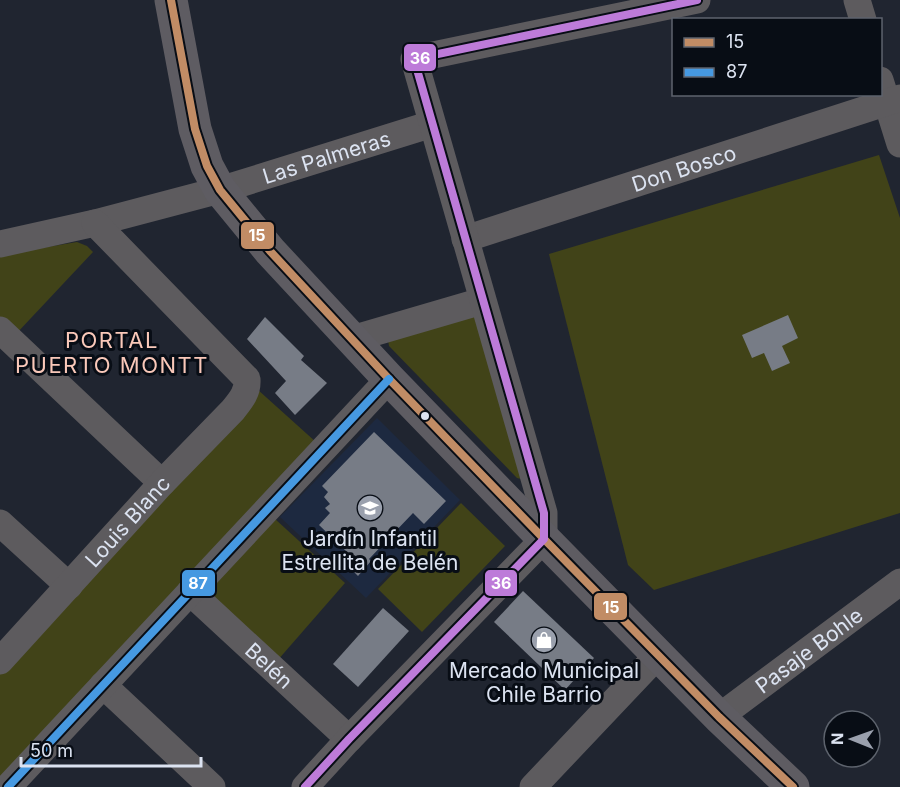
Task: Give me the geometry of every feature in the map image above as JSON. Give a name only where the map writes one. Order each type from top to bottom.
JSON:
[{"type":"main road","points":[[171,0],[195,129],[207,165],[220,190],[270,251],[389,379],[719,717],[793,787]]},
{"type":"street","points":[[305,787],[544,539],[544,513],[414,59],[697,0]]},
{"type":"street","points":[[857,0],[862,18]]},
{"type":"street","points":[[889,93],[900,144]]},
{"type":"street","name":"Don Bosco","points":[[465,240],[880,96]]},
{"type":"street","name":"Las Palmeras","points":[[0,244],[95,223],[220,190],[432,124]]},
{"type":"street","name":"Louis Blanc","points":[[0,661],[240,401],[246,388],[247,379],[95,223]]},
{"type":"street","points":[[352,339],[482,301]]},
{"type":"street","points":[[0,330],[162,483]]},
{"type":"street","points":[[8,787],[389,379]]},
{"type":"street","points":[[0,523],[69,586]]},
{"type":"street","name":"Pasaje Bohle","points":[[719,717],[900,582]]},
{"type":"street","name":"Belén","points":[[190,592],[350,739]]},
{"type":"street","points":[[533,787],[658,655]]},
{"type":"street","points":[[104,685],[212,787]]},
{"type":"shaded area","name":"Jardín Infantil Estrellita de Belén","points":[[377,418],[460,500],[366,598],[280,517]]},
{"type":"green space","points":[[879,155],[900,218],[900,513],[654,590],[628,565],[549,254]]},
{"type":"green space","points":[[77,242],[87,246],[93,252],[16,334],[0,320],[0,255]]},
{"type":"green space","points":[[475,313],[521,479],[517,478],[389,346],[388,340]]},
{"type":"green space","points":[[257,389],[317,443],[0,777],[0,667]]},
{"type":"green space","points":[[461,503],[505,546],[422,632],[378,589]]},
{"type":"green space","points":[[274,518],[345,583],[277,661],[205,595]]},
{"type":"building","points":[[788,315],[798,338],[782,346],[790,363],[772,371],[764,353],[752,358],[742,335]]},
{"type":"building","points":[[265,317],[304,356],[301,360],[327,383],[295,415],[275,393],[286,381],[247,339]]},
{"type":"building","points":[[374,432],[446,501],[424,524],[413,513],[369,559],[371,561],[358,576],[341,559],[347,552],[319,525],[330,513],[325,508],[330,504],[324,497],[328,492],[322,486]]},
{"type":"building","name":"Mercado Municipal Chile Barrio","points":[[523,591],[594,658],[565,690],[494,622]]},
{"type":"building","points":[[383,608],[409,631],[358,687],[333,664]]},
{"type":"transit line","name":"15","points":[[171,0],[195,129],[207,166],[220,190],[270,251],[389,379],[719,717],[793,787]]},
{"type":"transit line","name":"36","points":[[305,787],[544,539],[544,513],[414,59],[697,0]]},
{"type":"transit line","name":"87","points":[[8,787],[389,379]]},
{"type":"place","name":"Jardín Infantil Estrellita de Belén","points":[[370,508]]},
{"type":"place","name":"Mercado Municipal Chile Barrio","points":[[544,640]]},
{"type":"district","name":"PORTAL PUERTO MONTT","points":[[112,352]]}]
